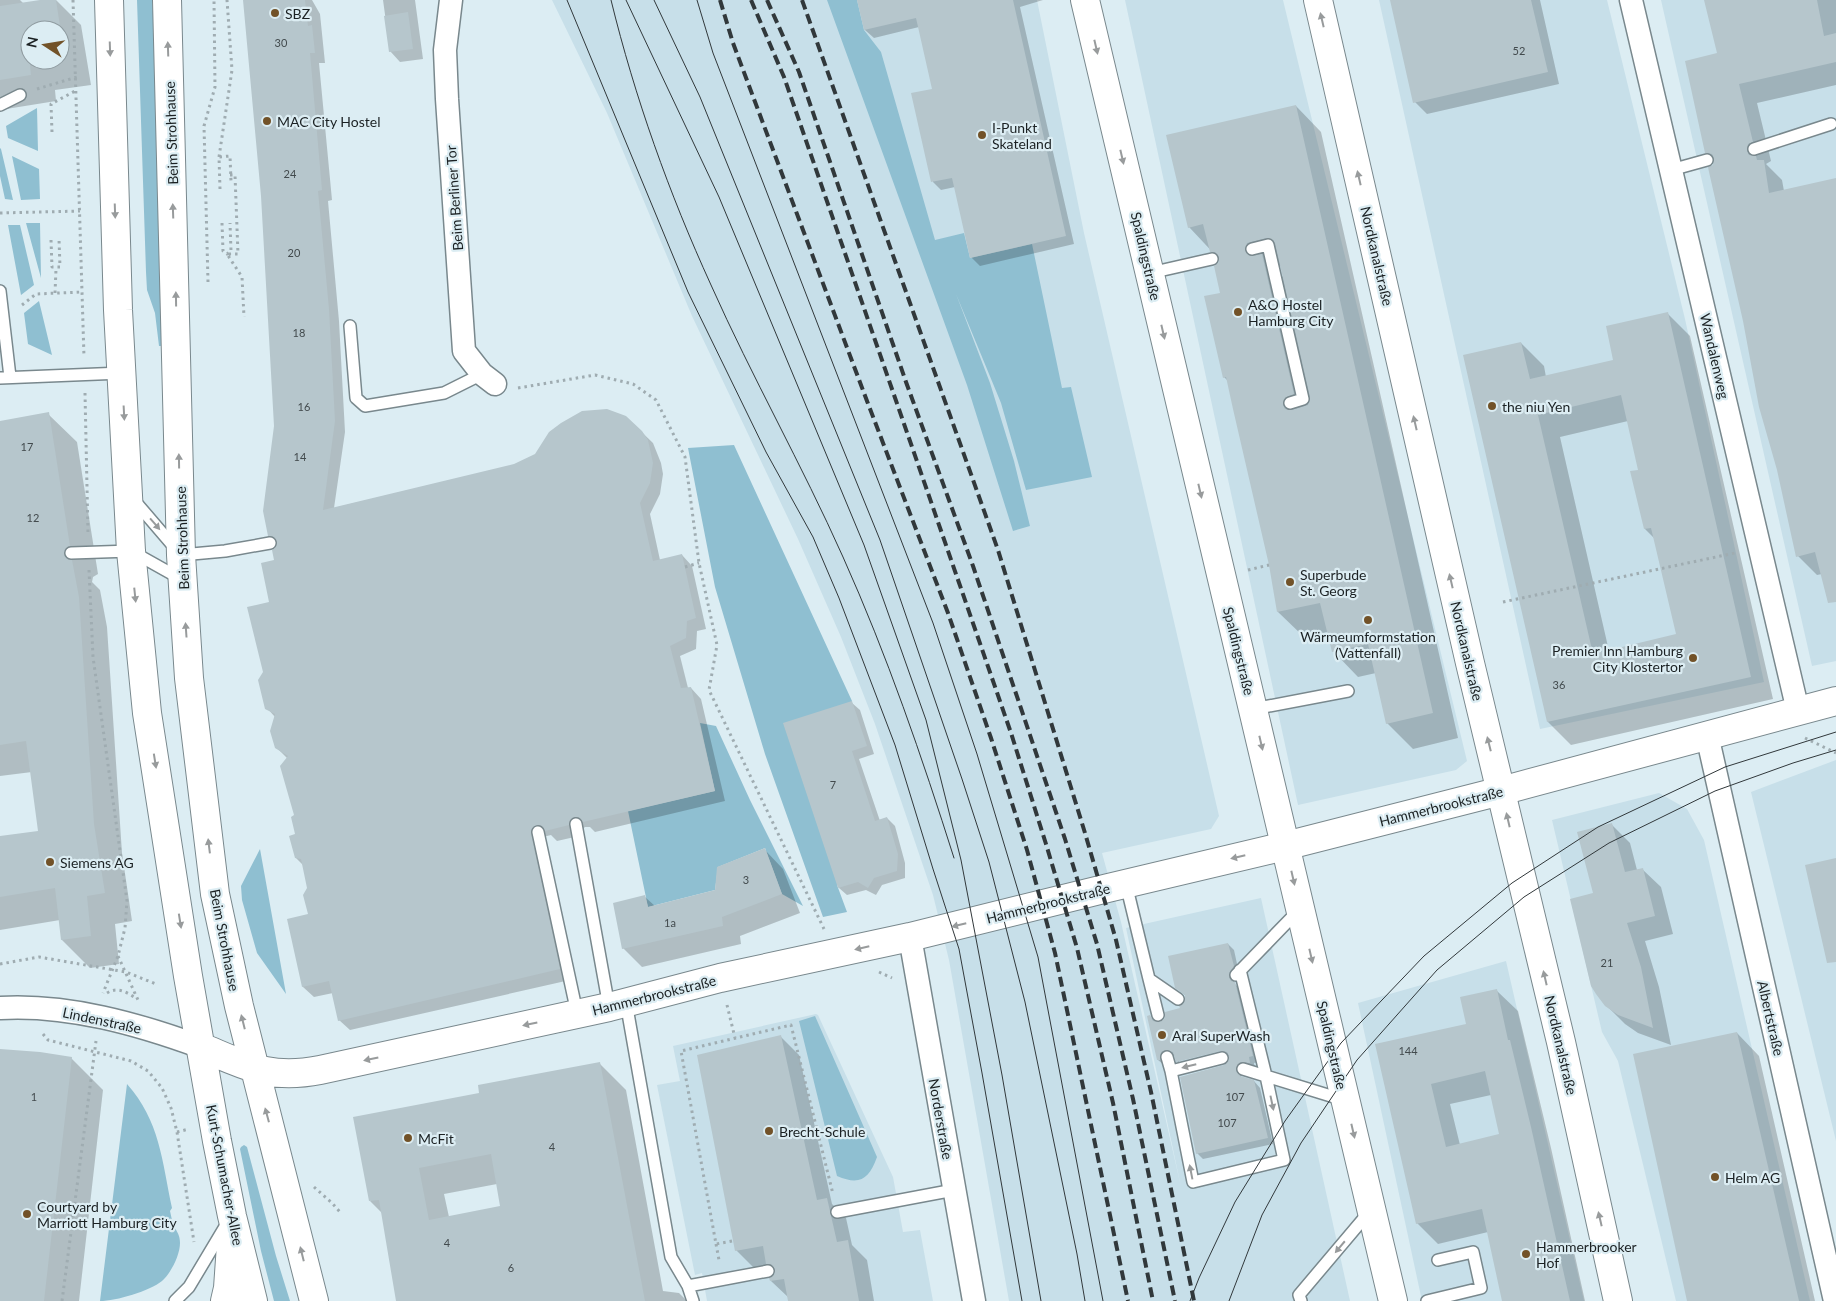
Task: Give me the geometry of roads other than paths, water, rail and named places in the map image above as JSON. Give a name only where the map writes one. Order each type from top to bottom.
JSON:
[{"type":"main road","points":[[109,0],[118,310],[131,551],[147,713],[188,976],[201,1047]]},
{"type":"main road","name":"Beim Strohhause","points":[[167,0],[182,567],[189,678],[215,894],[233,980],[255,1070]]},
{"type":"main road","name":"Spaldingstraße","points":[[1085,0],[1393,1301]]},
{"type":"main road","name":"Nordkanalstraße","points":[[1318,0],[1558,1033],[1618,1301]]},
{"type":"main road","name":"Hammerbrookstraße","points":[[201,1047],[255,1070],[275,1074],[308,1072],[577,1014],[720,978],[910,937],[1285,846],[1836,702]]},
{"type":"main road","name":"Kurt-Schumacher-Allee","points":[[201,1047],[232,1216],[253,1301]]},
{"type":"main road","points":[[255,1070],[314,1301]]},
{"type":"main road","points":[[225,1301],[229,1279],[232,1216]]},
{"type":"street","name":"Beim Berliner Tor","points":[[451,0],[445,50],[464,351],[489,379]]},
{"type":"street","name":"Wandalenweg","points":[[1631,0],[1798,711]]},
{"type":"street","name":"Albertstraße","points":[[1707,735],[1835,1301]]},
{"type":"street","name":"Norderstraße","points":[[910,937],[974,1301]]},
{"type":"street","name":"Lindenstraße","points":[[0,1008],[47,1008],[78,1013],[161,1032],[201,1047]]},
{"type":"lane","points":[[0,105],[20,95]]},
{"type":"lane","points":[[1754,149],[1831,124]]},
{"type":"lane","points":[[1671,170],[1707,160]]},
{"type":"lane","points":[[1252,249],[1268,245],[1303,399],[1290,402]]},
{"type":"lane","points":[[1150,274],[1212,259]]},
{"type":"lane","points":[[0,291],[4,318],[5,378],[122,373]]},
{"type":"lane","points":[[350,326],[356,398],[365,406],[444,393],[489,379]]},
{"type":"lane","points":[[129,494],[182,567]]},
{"type":"lane","points":[[71,553],[131,551],[182,567],[225,551],[270,543]]},
{"type":"lane","points":[[1253,709],[1348,691]]},
{"type":"lane","points":[[576,824],[618,1004],[671,1257],[688,1286],[693,1301]]},
{"type":"lane","points":[[538,832],[577,1014]]},
{"type":"lane","points":[[1126,884],[1158,1015]]},
{"type":"lane","points":[[1168,1057],[1193,1182],[1284,1160],[1266,1076],[1238,973],[1300,909]]},
{"type":"lane","points":[[1149,979],[1178,999]]},
{"type":"lane","points":[[1171,1071],[1222,1058]]},
{"type":"lane","points":[[1242,1069],[1345,1100]]},
{"type":"lane","points":[[837,1212],[954,1190]]},
{"type":"lane","points":[[1300,1298],[1371,1210]]},
{"type":"lane","points":[[176,1301],[189,1288],[232,1216]]},
{"type":"lane","points":[[1426,1301],[1481,1288],[1473,1252],[1438,1260]]},
{"type":"lane","points":[[688,1286],[768,1271]]},
{"type":"tram line","points":[[567,0],[688,292],[766,452],[813,537],[839,598],[895,745],[959,949],[1022,1301]]},
{"type":"tram line","points":[[611,0],[642,109],[667,180],[727,319],[811,489],[859,594],[903,706],[954,858]]},
{"type":"tram line","points":[[626,0],[719,197],[864,545],[926,720],[961,860],[1002,1075],[1041,1301]]},
{"type":"tram line","points":[[654,0],[700,97],[880,540],[962,779],[989,862],[1025,1002],[1085,1301]]},
{"type":"tram line","points":[[697,0],[713,53],[933,623],[977,754],[1038,957],[1103,1301]]},
{"type":"tram line","points":[[1190,1301],[1235,1202],[1285,1121],[1341,1043],[1424,956],[1512,883],[1598,827],[1725,767],[1836,732]]},
{"type":"tram line","points":[[1229,1301],[1262,1215],[1301,1143],[1357,1060],[1437,970],[1524,897],[1609,843],[1715,791],[1836,750]]},
{"type":"railway","points":[[720,0],[733,43],[948,613],[1027,850],[1055,953],[1128,1301]]},
{"type":"railway","points":[[751,0],[784,77],[1011,733],[1046,844],[1077,948],[1113,1103],[1153,1301]]},
{"type":"railway","points":[[767,0],[799,72],[906,382],[973,566],[1065,839],[1097,944],[1133,1099],[1175,1301]]},
{"type":"railway","points":[[802,0],[998,550],[1085,833],[1116,940],[1151,1092],[1194,1301]]},
{"type":"place","name":"SBZ","points":[[275,13]]},
{"type":"place","name":"MAC City Hostel","points":[[267,121]]},
{"type":"place","name":"I-Punkt Skateland","points":[[982,135]]},
{"type":"place","name":"A&O Hostel Hamburg City","points":[[1238,312]]},
{"type":"place","name":"the niu Yen","points":[[1492,406]]},
{"type":"place","name":"Superbude St. Georg","points":[[1290,582]]},
{"type":"place","name":"Wärmeumformstation (Vattenfall)","points":[[1368,620]]},
{"type":"place","name":"Premier Inn Hamburg City Klostertor","points":[[1693,658]]},
{"type":"place","name":"Siemens AG","points":[[50,862]]},
{"type":"place","name":"Aral SuperWash","points":[[1162,1035]]},
{"type":"place","name":"Brecht-Schule","points":[[769,1131]]},
{"type":"place","name":"McFit","points":[[408,1138]]},
{"type":"place","name":"Helm AG","points":[[1715,1177]]},
{"type":"place","name":"Courtyard by Marriott Hamburg City","points":[[27,1214]]},
{"type":"place","name":"Hammerbrooker Hof","points":[[1526,1254]]}]
